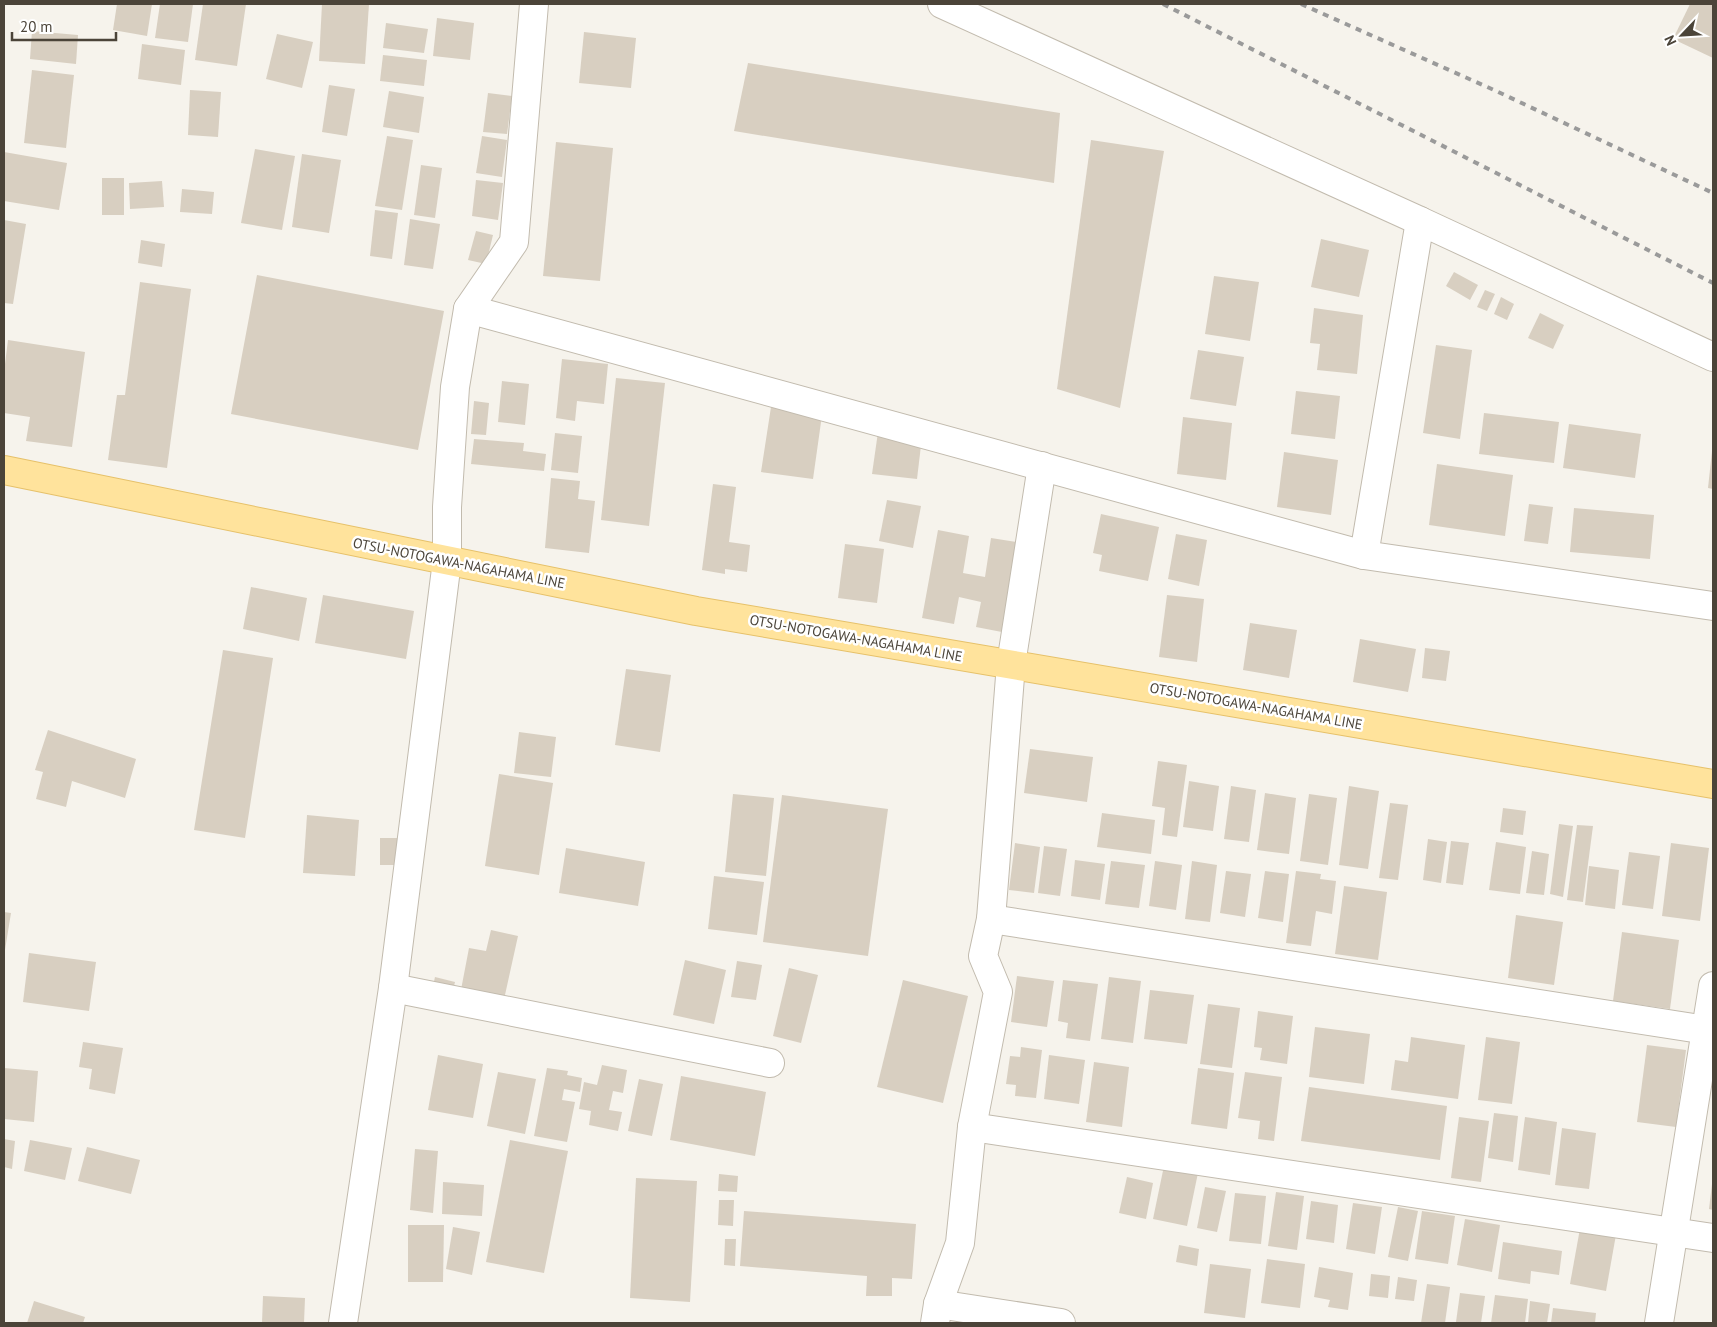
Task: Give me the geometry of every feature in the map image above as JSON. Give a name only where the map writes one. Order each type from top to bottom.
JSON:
[{"type":"main road","name":"OTSU-NOTOGAWA-NAGAHAMA LINE","points":[[4,470],[696,611],[1713,784]]},
{"type":"street","points":[[343,1323],[393,988],[447,561],[447,508],[455,387],[468,309],[514,242],[534,4]]},
{"type":"street","points":[[942,4],[1420,221],[1713,357]]},
{"type":"street","points":[[1364,555],[1420,221]]},
{"type":"street","points":[[468,309],[1364,555],[1713,606]]},
{"type":"street","points":[[1042,466],[1011,664],[991,919],[983,956],[998,992],[972,1127],[960,1244],[937,1314],[1061,1323]]},
{"type":"street","points":[[991,919],[1710,1031]]},
{"type":"street","points":[[1660,1323],[1710,1031],[1713,986]]},
{"type":"street","points":[[393,988],[770,1063]]},
{"type":"street","points":[[972,1127],[1713,1238]]},
{"type":"building","points":[[117,4],[152,4],[147,36],[113,30]]},
{"type":"building","points":[[160,4],[193,4],[188,42],[155,38]]},
{"type":"building","points":[[203,4],[246,4],[237,66],[195,60]]},
{"type":"building","points":[[322,4],[369,4],[365,64],[319,61]]},
{"type":"building","points":[[1690,4],[1713,4],[1713,58],[1673,39]]},
{"type":"building","points":[[437,18],[474,23],[470,60],[433,56]]},
{"type":"building","points":[[386,23],[428,29],[424,53],[383,48]]},
{"type":"building","points":[[32,31],[78,35],[76,64],[30,59]]},
{"type":"building","points":[[584,32],[636,38],[631,88],[579,83]]},
{"type":"building","points":[[277,34],[313,42],[302,88],[266,79]]},
{"type":"building","points":[[142,44],[185,50],[181,85],[138,79]]},
{"type":"building","points":[[383,55],[427,60],[424,86],[380,81]]},
{"type":"building","points":[[748,63],[1060,113],[1054,183],[734,131]]},
{"type":"building","points":[[32,70],[74,75],[66,148],[24,143]]},
{"type":"building","points":[[329,85],[355,89],[347,136],[322,132]]},
{"type":"building","points":[[190,90],[221,92],[218,137],[188,135]]},
{"type":"building","points":[[389,91],[424,97],[419,133],[383,127]]},
{"type":"building","points":[[488,93],[512,96],[507,134],[483,132]]},
{"type":"building","points":[[387,136],[413,140],[402,210],[375,206]]},
{"type":"building","points":[[482,136],[507,140],[502,177],[476,173]]},
{"type":"building","points":[[1091,140],[1164,151],[1120,408],[1057,389]]},
{"type":"building","points":[[556,142],[613,148],[600,281],[543,276]]},
{"type":"building","points":[[255,149],[295,156],[282,230],[241,223]]},
{"type":"building","points":[[4,152],[67,163],[59,210],[4,201]]},
{"type":"building","points":[[302,154],[341,160],[329,233],[292,227]]},
{"type":"building","points":[[421,165],[442,168],[435,218],[414,215]]},
{"type":"building","points":[[102,178],[124,178],[124,215],[102,215]]},
{"type":"building","points":[[476,180],[503,183],[498,220],[472,216]]},
{"type":"building","points":[[162,181],[164,207],[130,209],[129,183]]},
{"type":"building","points":[[182,189],[214,192],[212,214],[180,212]]},
{"type":"building","points":[[375,210],[398,213],[392,259],[370,256]]},
{"type":"building","points":[[410,219],[440,224],[433,269],[404,265]]},
{"type":"building","points":[[4,220],[26,224],[13,304],[4,303]]},
{"type":"building","points":[[476,231],[493,235],[486,264],[468,260]]},
{"type":"building","points":[[1321,239],[1369,250],[1359,297],[1311,287]]},
{"type":"building","points":[[141,240],[165,244],[162,267],[138,263]]},
{"type":"building","points":[[1454,272],[1478,285],[1470,300],[1446,286]]},
{"type":"building","points":[[257,275],[444,311],[418,450],[231,414]]},
{"type":"building","points":[[1214,276],[1259,282],[1250,341],[1205,334]]},
{"type":"building","points":[[140,282],[191,289],[167,468],[108,460],[117,395],[125,395]]},
{"type":"building","points":[[1485,290],[1495,294],[1487,311],[1477,307]]},
{"type":"building","points":[[1501,297],[1514,304],[1507,320],[1494,314]]},
{"type":"building","points":[[1314,308],[1363,315],[1357,374],[1317,370],[1320,344],[1310,343]]},
{"type":"building","points":[[1540,313],[1564,325],[1553,349],[1528,338]]},
{"type":"building","points":[[8,340],[85,352],[72,447],[26,441],[30,417],[4,413],[4,372]]},
{"type":"building","points":[[1436,345],[1472,350],[1460,439],[1423,433]]},
{"type":"building","points":[[1198,350],[1244,357],[1236,406],[1190,399]]},
{"type":"building","points":[[562,359],[608,364],[604,404],[577,401],[575,421],[556,418]]},
{"type":"building","points":[[616,378],[665,383],[649,526],[601,520]]},
{"type":"building","points":[[502,381],[529,384],[525,425],[498,422]]},
{"type":"building","points":[[1296,391],[1340,396],[1335,439],[1291,434]]},
{"type":"building","points":[[474,401],[489,403],[486,435],[471,434]]},
{"type":"building","points":[[771,407],[822,415],[813,479],[761,472]]},
{"type":"building","points":[[1484,413],[1559,422],[1554,463],[1479,454]]},
{"type":"building","points":[[1183,417],[1232,423],[1226,480],[1177,474]]},
{"type":"building","points":[[1569,424],[1641,434],[1635,478],[1563,468]]},
{"type":"building","points":[[878,432],[922,437],[917,479],[872,474]]},
{"type":"building","points":[[555,433],[582,436],[578,473],[551,470]]},
{"type":"building","points":[[474,439],[524,443],[523,451],[546,454],[544,471],[471,464]]},
{"type":"building","points":[[1284,452],[1338,460],[1331,515],[1277,507]]},
{"type":"building","points":[[1713,452],[1713,489],[1708,488]]},
{"type":"building","points":[[1437,464],[1513,475],[1505,536],[1429,525]]},
{"type":"building","points":[[551,478],[580,481],[578,499],[595,501],[589,553],[545,548]]},
{"type":"building","points":[[713,484],[736,487],[729,542],[750,545],[747,572],[725,569],[725,574],[702,570]]},
{"type":"building","points":[[887,500],[921,506],[913,548],[879,541]]},
{"type":"building","points":[[1529,504],[1553,507],[1548,544],[1524,541]]},
{"type":"building","points":[[1574,508],[1654,515],[1650,559],[1570,552]]},
{"type":"building","points":[[1101,514],[1159,527],[1148,581],[1099,571],[1102,555],[1093,553]]},
{"type":"building","points":[[938,530],[969,536],[963,573],[985,577],[991,538],[1022,543],[1007,633],[976,627],[981,602],[959,597],[954,624],[922,618]]},
{"type":"building","points":[[1176,534],[1207,540],[1199,586],[1168,579]]},
{"type":"building","points":[[845,544],[884,549],[877,603],[838,598]]},
{"type":"building","points":[[251,587],[307,598],[299,641],[243,629]]},
{"type":"building","points":[[323,595],[414,611],[406,659],[315,643]]},
{"type":"building","points":[[1167,595],[1204,599],[1197,662],[1159,657]]},
{"type":"building","points":[[1250,623],[1297,630],[1289,678],[1243,670]]},
{"type":"building","points":[[1360,639],[1416,649],[1408,692],[1353,682]]},
{"type":"building","points":[[1425,648],[1450,651],[1446,681],[1422,678]]},
{"type":"building","points":[[223,650],[273,658],[245,838],[194,830]]},
{"type":"building","points":[[626,669],[671,675],[660,752],[615,745]]},
{"type":"building","points":[[48,730],[136,759],[125,798],[72,781],[66,807],[36,799],[43,772],[35,770]]},
{"type":"building","points":[[519,732],[556,737],[551,777],[514,773]]},
{"type":"building","points":[[1030,749],[1093,757],[1087,802],[1024,793]]},
{"type":"building","points":[[1158,761],[1187,765],[1177,837],[1162,835],[1165,808],[1152,806]]},
{"type":"building","points":[[499,774],[553,783],[539,875],[485,866]]},
{"type":"building","points":[[1189,781],[1219,786],[1213,831],[1183,827]]},
{"type":"building","points":[[1231,786],[1256,790],[1249,842],[1224,839]]},
{"type":"building","points":[[1349,786],[1379,791],[1368,869],[1339,865]]},
{"type":"building","points":[[1265,793],[1296,798],[1289,854],[1257,850]]},
{"type":"building","points":[[733,794],[774,798],[766,876],[725,872]]},
{"type":"building","points":[[1309,794],[1337,798],[1328,865],[1300,861]]},
{"type":"building","points":[[782,795],[888,809],[868,956],[763,942]]},
{"type":"building","points":[[1390,803],[1408,805],[1398,880],[1379,878]]},
{"type":"building","points":[[1503,808],[1526,811],[1523,835],[1500,832]]},
{"type":"building","points":[[1102,813],[1155,820],[1151,854],[1097,847]]},
{"type":"building","points":[[307,815],[359,820],[355,876],[303,873]]},
{"type":"building","points":[[1559,824],[1573,826],[1563,897],[1550,894]]},
{"type":"building","points":[[1577,825],[1593,826],[1583,902],[1567,900]]},
{"type":"building","points":[[380,838],[406,838],[405,865],[380,865]]},
{"type":"building","points":[[1428,839],[1447,842],[1441,883],[1423,880]]},
{"type":"building","points":[[1451,841],[1469,843],[1463,885],[1446,883]]},
{"type":"building","points":[[1496,842],[1526,847],[1520,894],[1489,890]]},
{"type":"building","points":[[1015,843],[1040,847],[1034,893],[1009,890]]},
{"type":"building","points":[[1671,843],[1709,848],[1700,921],[1662,916]]},
{"type":"building","points":[[1044,846],[1067,849],[1060,896],[1038,893]]},
{"type":"building","points":[[566,848],[645,862],[638,906],[559,893]]},
{"type":"building","points":[[1532,851],[1549,854],[1544,895],[1526,893]]},
{"type":"building","points":[[1629,852],[1660,856],[1653,909],[1622,905]]},
{"type":"building","points":[[1075,860],[1105,864],[1100,900],[1071,896]]},
{"type":"building","points":[[1111,861],[1145,865],[1139,908],[1105,904]]},
{"type":"building","points":[[1155,861],[1182,865],[1176,910],[1149,906]]},
{"type":"building","points":[[1192,861],[1217,865],[1210,922],[1185,919]]},
{"type":"building","points":[[1589,866],[1619,870],[1615,909],[1585,905]]},
{"type":"building","points":[[1226,871],[1251,874],[1245,917],[1220,913]]},
{"type":"building","points":[[1265,871],[1289,874],[1283,922],[1258,918]]},
{"type":"building","points":[[1296,871],[1321,874],[1320,879],[1336,881],[1332,914],[1316,911],[1311,946],[1286,943]]},
{"type":"building","points":[[714,876],[764,882],[757,935],[708,929]]},
{"type":"building","points":[[1344,886],[1387,892],[1378,960],[1335,954]]},
{"type":"building","points":[[4,912],[11,913],[5,950],[4,950]]},
{"type":"building","points":[[1516,915],[1563,922],[1554,985],[1508,978]]},
{"type":"building","points":[[491,930],[518,936],[503,1004],[460,995],[469,948],[486,951]]},
{"type":"building","points":[[1622,932],[1679,940],[1670,1009],[1613,1001]]},
{"type":"building","points":[[29,953],[96,962],[89,1011],[23,1002]]},
{"type":"building","points":[[685,960],[726,970],[714,1024],[673,1015]]},
{"type":"building","points":[[737,961],[762,965],[756,1000],[731,997]]},
{"type":"building","points":[[789,968],[818,975],[801,1043],[773,1036]]},
{"type":"building","points":[[1017,976],[1054,981],[1047,1027],[1011,1022]]},
{"type":"building","points":[[435,977],[455,982],[452,994],[432,990]]},
{"type":"building","points":[[1109,977],[1141,981],[1133,1043],[1101,1039]]},
{"type":"building","points":[[903,980],[968,996],[943,1103],[877,1087]]},
{"type":"building","points":[[1063,980],[1098,984],[1090,1041],[1066,1038],[1068,1023],[1058,1021]]},
{"type":"building","points":[[1150,990],[1194,995],[1187,1044],[1144,1039]]},
{"type":"building","points":[[1208,1004],[1240,1008],[1232,1068],[1200,1064]]},
{"type":"building","points":[[1258,1011],[1293,1016],[1287,1064],[1260,1060],[1262,1048],[1254,1047]]},
{"type":"building","points":[[1315,1027],[1370,1034],[1364,1084],[1309,1077]]},
{"type":"building","points":[[1411,1037],[1465,1045],[1458,1099],[1391,1090],[1395,1060],[1408,1062]]},
{"type":"building","points":[[1486,1037],[1520,1042],[1512,1104],[1478,1100]]},
{"type":"building","points":[[83,1042],[123,1048],[115,1094],[89,1089],[92,1069],[79,1067]]},
{"type":"building","points":[[1647,1045],[1686,1050],[1676,1127],[1637,1122]]},
{"type":"building","points":[[1021,1047],[1042,1050],[1036,1098],[1015,1096],[1016,1085],[1006,1084],[1010,1056],[1020,1057]]},
{"type":"building","points":[[438,1055],[483,1064],[473,1118],[428,1110]]},
{"type":"building","points":[[1049,1055],[1085,1060],[1079,1104],[1044,1099]]},
{"type":"building","points":[[1094,1062],[1129,1067],[1122,1127],[1086,1122]]},
{"type":"building","points":[[602,1065],[627,1070],[623,1093],[613,1091],[609,1110],[622,1112],[618,1131],[589,1125],[591,1111],[579,1109],[584,1082],[597,1085]]},
{"type":"building","points":[[4,1068],[38,1071],[34,1122],[4,1119]]},
{"type":"building","points":[[547,1068],[568,1071],[567,1075],[582,1078],[580,1092],[564,1089],[562,1100],[575,1102],[567,1142],[534,1136]]},
{"type":"building","points":[[1198,1068],[1234,1073],[1227,1129],[1191,1124]]},
{"type":"building","points":[[498,1072],[536,1079],[525,1134],[487,1126]]},
{"type":"building","points":[[1245,1072],[1282,1077],[1274,1141],[1258,1139],[1260,1121],[1238,1118]]},
{"type":"building","points":[[681,1076],[766,1092],[755,1156],[670,1140]]},
{"type":"building","points":[[639,1079],[663,1084],[652,1136],[628,1131]]},
{"type":"building","points":[[1309,1087],[1447,1106],[1440,1160],[1301,1141]]},
{"type":"building","points":[[1494,1113],[1518,1116],[1513,1162],[1488,1158]]},
{"type":"building","points":[[1459,1117],[1489,1121],[1481,1182],[1451,1178]]},
{"type":"building","points":[[1525,1117],[1557,1122],[1550,1175],[1518,1170]]},
{"type":"building","points":[[1562,1128],[1596,1133],[1589,1189],[1555,1185]]},
{"type":"building","points":[[4,1139],[15,1141],[12,1169],[4,1167]]},
{"type":"building","points":[[30,1140],[72,1148],[65,1180],[24,1171]]},
{"type":"building","points":[[510,1140],[568,1151],[544,1273],[486,1262]]},
{"type":"building","points":[[87,1147],[140,1160],[131,1194],[78,1181]]},
{"type":"building","points":[[415,1149],[438,1151],[433,1213],[410,1210]]},
{"type":"building","points":[[1165,1161],[1199,1168],[1187,1226],[1153,1219]]},
{"type":"building","points":[[719,1174],[738,1176],[737,1192],[718,1191]]},
{"type":"building","points":[[1127,1177],[1153,1183],[1146,1219],[1119,1213]]},
{"type":"building","points":[[636,1178],[697,1181],[690,1302],[630,1298]]},
{"type":"building","points":[[443,1182],[484,1185],[482,1216],[442,1214]]},
{"type":"building","points":[[1713,1184],[1713,1210],[1709,1209]]},
{"type":"building","points":[[1205,1187],[1226,1191],[1217,1232],[1197,1228]]},
{"type":"building","points":[[1276,1192],[1304,1196],[1297,1250],[1268,1246]]},
{"type":"building","points":[[1235,1193],[1266,1196],[1261,1244],[1229,1241]]},
{"type":"building","points":[[719,1200],[734,1200],[733,1226],[718,1225]]},
{"type":"building","points":[[1311,1201],[1338,1205],[1334,1243],[1306,1239]]},
{"type":"building","points":[[1353,1203],[1382,1207],[1375,1254],[1346,1249]]},
{"type":"building","points":[[1398,1207],[1418,1211],[1408,1261],[1388,1257]]},
{"type":"building","points":[[744,1211],[916,1224],[912,1279],[892,1278],[892,1296],[866,1296],[867,1276],[740,1266]]},
{"type":"building","points":[[1422,1211],[1455,1216],[1448,1264],[1415,1259]]},
{"type":"building","points":[[1465,1219],[1500,1225],[1492,1272],[1457,1265]]},
{"type":"building","points":[[1581,1223],[1617,1229],[1606,1291],[1570,1284]]},
{"type":"building","points":[[408,1225],[444,1225],[443,1282],[408,1282]]},
{"type":"building","points":[[453,1227],[480,1232],[472,1275],[446,1269]]},
{"type":"building","points":[[725,1239],[736,1239],[735,1266],[724,1265]]},
{"type":"building","points":[[1503,1242],[1562,1251],[1559,1275],[1531,1271],[1530,1284],[1498,1279]]},
{"type":"building","points":[[1179,1245],[1199,1249],[1197,1266],[1176,1262]]},
{"type":"building","points":[[1267,1259],[1305,1264],[1300,1308],[1261,1303]]},
{"type":"building","points":[[1210,1264],[1251,1269],[1245,1318],[1204,1313]]},
{"type":"building","points":[[1319,1267],[1353,1273],[1348,1310],[1328,1307],[1330,1300],[1314,1297]]},
{"type":"building","points":[[1371,1274],[1390,1276],[1388,1298],[1369,1296]]},
{"type":"building","points":[[1398,1277],[1417,1280],[1414,1301],[1395,1299]]},
{"type":"building","points":[[1427,1284],[1450,1287],[1445,1323],[1421,1323]]},
{"type":"building","points":[[1460,1293],[1485,1296],[1481,1323],[1456,1322]]},
{"type":"building","points":[[1495,1295],[1528,1299],[1525,1323],[1491,1323]]},
{"type":"building","points":[[263,1296],[305,1298],[304,1323],[262,1323]]},
{"type":"building","points":[[34,1301],[85,1317],[83,1323],[27,1323]]},
{"type":"building","points":[[1530,1301],[1550,1304],[1547,1323],[1528,1323]]},
{"type":"building","points":[[1553,1308],[1596,1313],[1595,1323],[1551,1323]]},
{"type":"railway","points":[[1163,4],[1713,283]]},
{"type":"railway","points":[[1301,4],[1494,90],[1713,193]]}]
